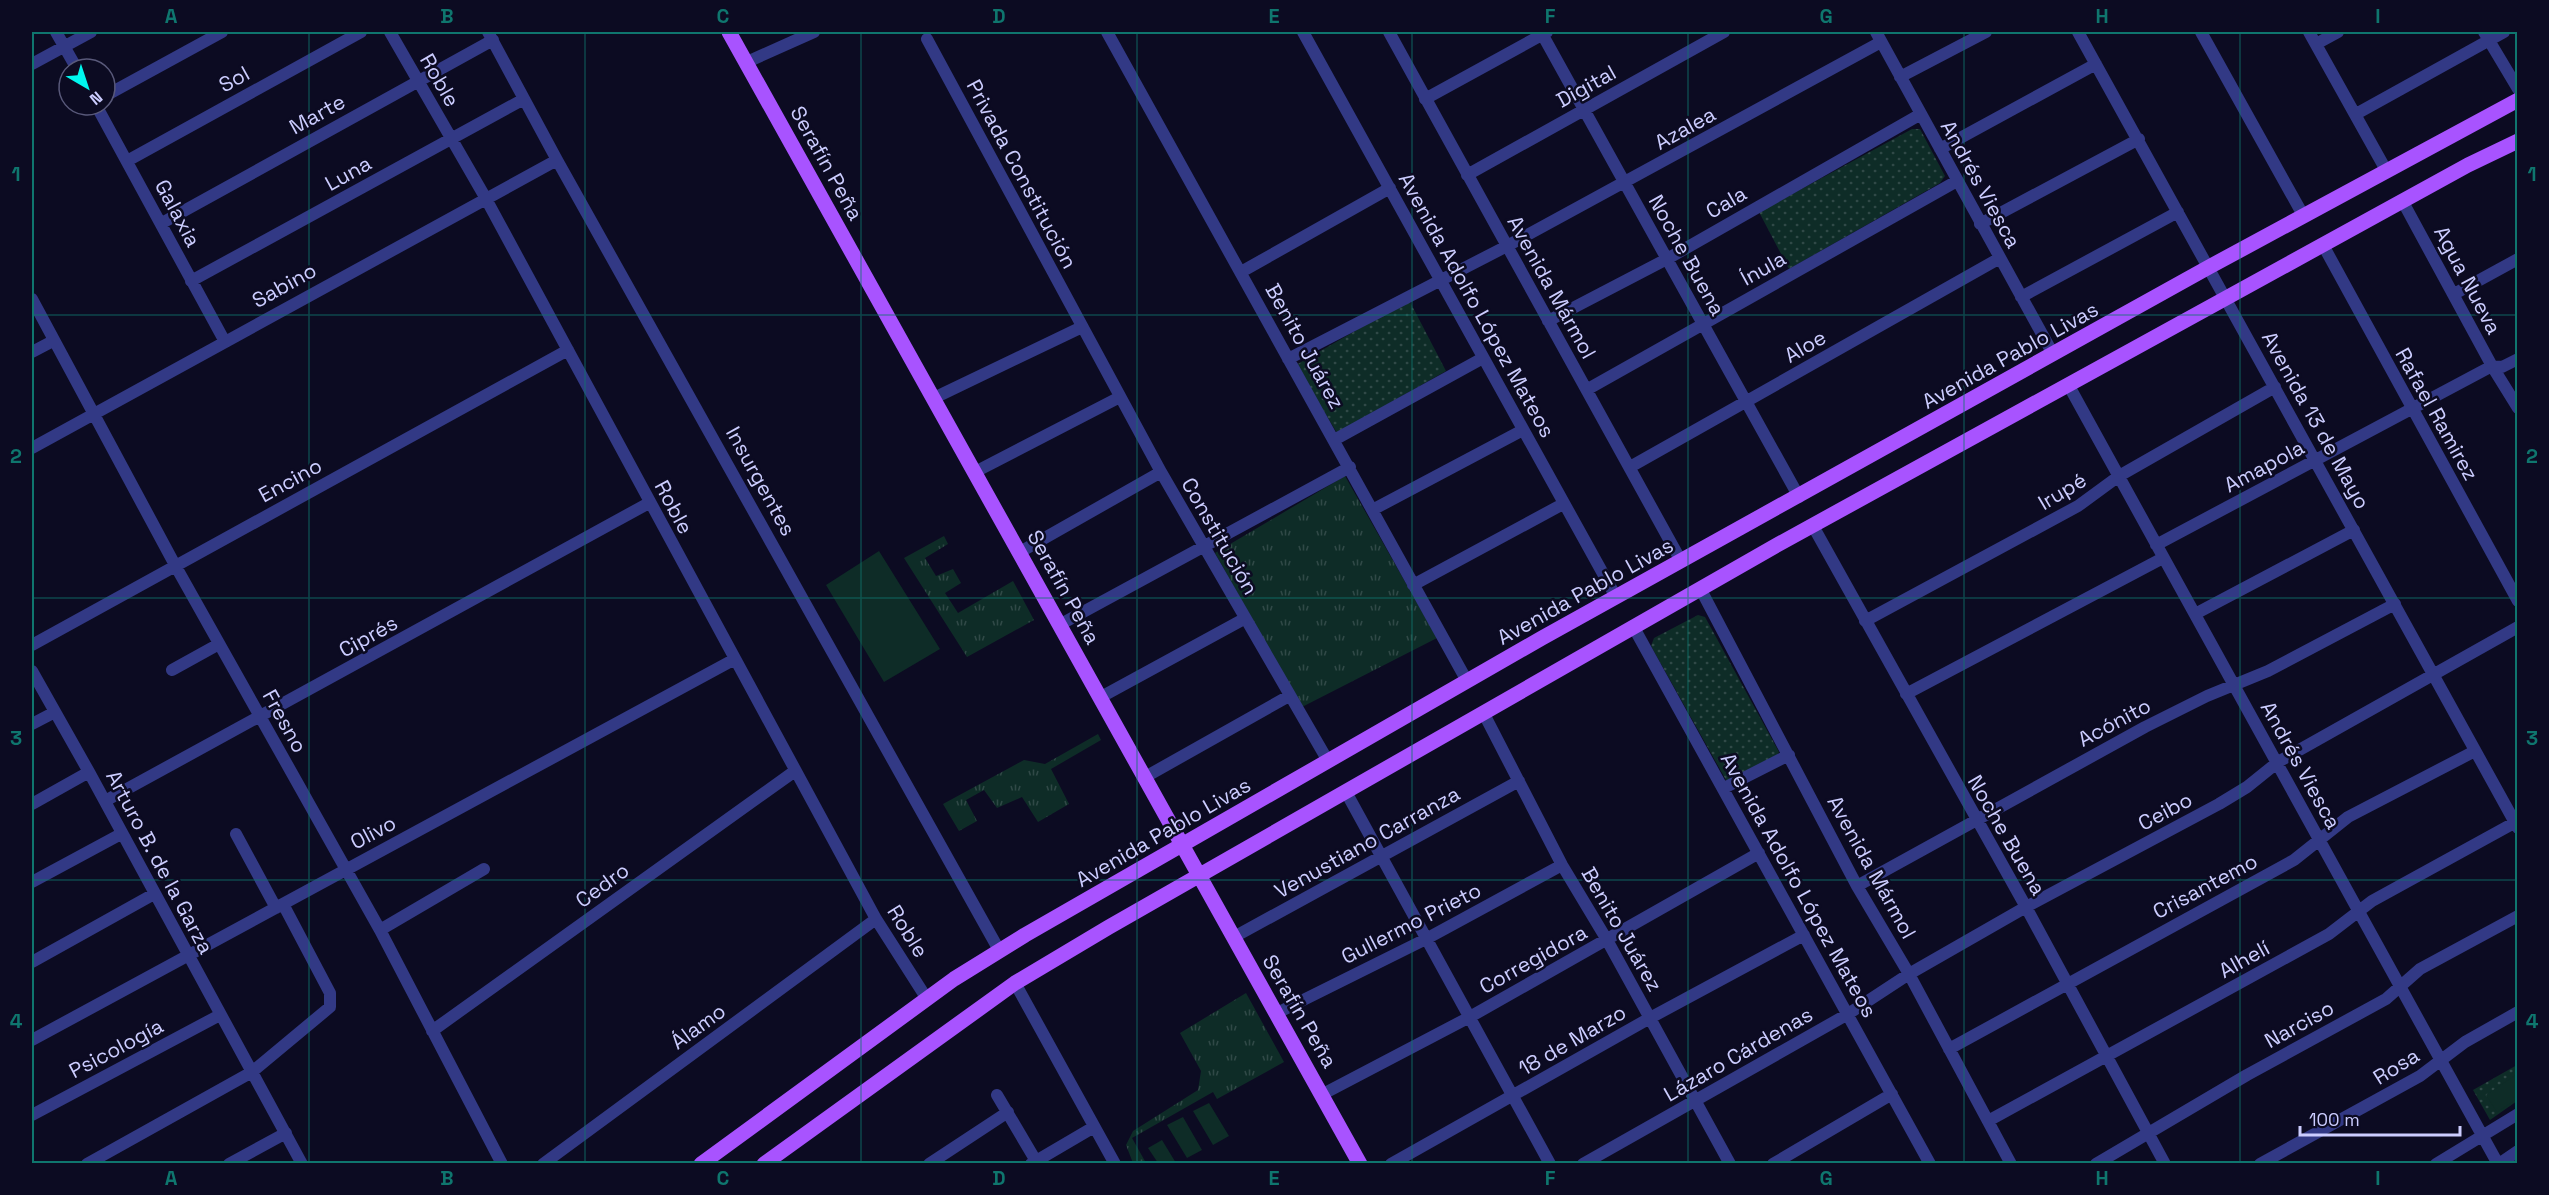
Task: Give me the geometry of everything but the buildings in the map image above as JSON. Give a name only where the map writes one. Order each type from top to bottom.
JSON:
[{"type":"main road","name":"Serafín Peña","points":[[729,32],[1184,844],[1360,1164]]},
{"type":"main road","name":"Avenida Pablo Livas","points":[[701,1164],[927,999],[999,950],[1616,597],[2209,267],[2517,100]]},
{"type":"main road","points":[[764,1164],[1015,982],[1200,874],[1700,588],[2468,165],[2517,141]]},
{"type":"street","points":[[56,32],[70,57]]},
{"type":"street","points":[[32,64],[91,32]]},
{"type":"street","points":[[117,89],[222,32]]},
{"type":"street","name":"Sol","points":[[127,161],[361,32]]},
{"type":"street","name":"Roble","points":[[390,32],[485,197],[876,919],[927,999]]},
{"type":"street","points":[[747,62],[814,32]]},
{"type":"street","name":"Benito Juárez","points":[[1107,32],[1374,509],[1413,585],[1467,681]]},
{"type":"street","name":"Avenida Adolfo López Mateos","points":[[1303,32],[1616,597]]},
{"type":"street","name":"Avenida Mármol","points":[[1389,32],[1548,321],[1588,388],[1681,561]]},
{"type":"street","name":"Digital","points":[[1467,175],[1724,32]]},
{"type":"street","points":[[1900,77],[1986,32]]},
{"type":"street","name":"Avenida 13 de Mayo","points":[[2078,32],[2227,298],[2516,826]]},
{"type":"street","points":[[2201,32],[2304,215]]},
{"type":"street","points":[[2309,32],[2386,170]]},
{"type":"street","points":[[2316,44],[2338,32]]},
{"type":"street","points":[[2356,114],[2486,36],[2504,32]]},
{"type":"street","points":[[1425,99],[1544,33]]},
{"type":"street","name":"Noche Buena","points":[[1544,33],[1798,497]]},
{"type":"street","name":"Marte","points":[[162,223],[417,80],[490,36]]},
{"type":"street","name":"Insurgentes","points":[[490,36],[999,950]]},
{"type":"street","points":[[2486,36],[2517,89]]},
{"type":"street","name":"Andrés Viesca","points":[[1878,37],[2053,354]]},
{"type":"street","name":"Azalea","points":[[1288,359],[1625,183],[1878,37]]},
{"type":"street","name":"Privada Constitución","points":[[927,39],[1082,327]]},
{"type":"street","points":[[1940,149],[2096,64]]},
{"type":"street","name":"Luna","points":[[191,280],[524,99]]},
{"type":"street","name":"Cala","points":[[1548,321],[1667,258],[1920,114]]},
{"type":"street","name":"Galaxia","points":[[103,117],[224,340]]},
{"type":"street","points":[[1980,224],[2139,139]]},
{"type":"street","name":"Sabino","points":[[32,448],[224,340],[557,160]]},
{"type":"street","name":"Ínula","points":[[1588,388],[1957,181]]},
{"type":"street","points":[[1241,272],[1390,189]]},
{"type":"street","name":"Agua Nueva","points":[[2403,202],[2517,408]]},
{"type":"street","points":[[2021,297],[2178,212]]},
{"type":"street","name":"Rafael Ramirez","points":[[2323,245],[2517,601]]},
{"type":"street","name":"Aloe","points":[[1630,467],[2000,258]]},
{"type":"street","points":[[2454,294],[2517,259]]},
{"type":"street","name":"Fresno","points":[[32,299],[52,341],[219,644],[380,930],[502,1164]]},
{"type":"street","points":[[934,398],[1082,327]]},
{"type":"street","name":"Constitución","points":[[1082,327],[1244,619],[1328,761]]},
{"type":"street","points":[[32,352],[52,341]]},
{"type":"street","name":"Encino","points":[[32,645],[568,350]]},
{"type":"street","points":[[1334,440],[1483,358]]},
{"type":"street","name":"Amapola","points":[[2156,544],[2492,366],[2502,367],[2517,359]]},
{"type":"street","name":"Andrés Viesca","points":[[2069,386],[2499,1164]]},
{"type":"street","name":"Irupé","points":[[1865,621],[2062,515],[2120,476],[2275,387]]},
{"type":"street","points":[[975,472],[1120,397]]},
{"type":"street","points":[[1374,509],[1523,430]]},
{"type":"street","points":[[1061,624],[1350,467]]},
{"type":"street","points":[[1020,552],[1161,472]]},
{"type":"street","name":"Ciprés","points":[[105,801],[649,503]]},
{"type":"street","points":[[1413,585],[1563,504]]},
{"type":"street","name":"Noche Buena","points":[[1813,526],[1975,820],[2026,907],[2165,1164]]},
{"type":"street","points":[[2195,614],[2354,530]]},
{"type":"street","points":[[1906,694],[2163,558]]},
{"type":"street","name":"Avenida Mármol","points":[[1700,588],[1857,886],[1909,974],[2012,1164]]},
{"type":"street","name":"Acónito","points":[[1857,886],[2145,727],[2288,662],[2395,604]]},
{"type":"street","points":[[1101,697],[1244,619]]},
{"type":"street","name":"Avenida Adolfo López Mateos","points":[[1633,626],[1930,1164]]},
{"type":"street","name":"Ceibo","points":[[1909,974],[2026,907],[2219,804],[2247,787],[2278,762],[2517,627]]},
{"type":"street","points":[[172,670],[219,644]]},
{"type":"street","name":"Olivo","points":[[32,1040],[735,659]]},
{"type":"street","name":"Arturo B. de la Garza","points":[[32,671],[302,1164]]},
{"type":"street","points":[[1146,776],[1289,696]]},
{"type":"street","points":[[32,724],[55,712]]},
{"type":"street","name":"Benito Juárez","points":[[1483,712],[1562,865],[1607,940],[1730,1164]]},
{"type":"street","name":"Crisantemo","points":[[1949,1049],[2294,860],[2348,817],[2475,751]]},
{"type":"street","points":[[1724,788],[1789,755]]},
{"type":"street","name":"Cedro","points":[[432,1031],[795,771]]},
{"type":"street","points":[[32,804],[89,772]]},
{"type":"street","name":"Venustiano Carranza","points":[[1234,937],[1519,781]]},
{"type":"street","points":[[1346,792],[1550,1164]]},
{"type":"street","name":"Alhelí","points":[[1988,1121],[2329,934],[2372,901],[2516,826]]},
{"type":"street","points":[[32,882],[121,834]]},
{"type":"street","points":[[87,1164],[252,1072],[324,1012],[331,1003],[330,993],[236,834]]},
{"type":"street","name":"Corregidora","points":[[1323,1094],[1468,1018],[1760,853]]},
{"type":"street","name":"Gullermo Prieto","points":[[1277,1013],[1426,939],[1562,865]]},
{"type":"street","points":[[380,930],[484,869]]},
{"type":"street","points":[[32,962],[154,894]]},
{"type":"street","name":"Narciso","points":[[2096,1164],[2149,1135],[2247,1075],[2386,999],[2400,985],[2436,959],[2517,916]]},
{"type":"street","name":"Álamo","points":[[543,1164],[876,919]]},
{"type":"street","name":"18 de Marzo","points":[[1391,1164],[1650,1018],[1804,935]]},
{"type":"street","name":"Lázaro Cárdenas","points":[[1583,1164],[1848,1014],[1909,974]]},
{"type":"street","points":[[1015,982],[1115,1164]]},
{"type":"street","name":"Rosa","points":[[2260,1164],[2402,1087],[2464,1042],[2517,1012]]},
{"type":"street","name":"Psicología","points":[[32,1115],[220,1015]]},
{"type":"street","points":[[1773,1164],[1892,1094]]},
{"type":"street","points":[[997,1095],[1034,1162],[1094,1127]]},
{"type":"street","points":[[929,1164],[1008,1112]]},
{"type":"street","points":[[2436,1164],[2517,1114]]},
{"type":"street","points":[[229,1164],[286,1133]]},
{"type":"street","points":[[2499,1164],[2517,1151]]},
{"type":"green space","points":[[1912,129],[1920,129],[1945,176],[1940,183],[1789,269],[1759,212]]},
{"type":"green space","points":[[1409,300],[1446,371],[1337,433],[1296,365]]},
{"type":"green space","points":[[1345,476],[1437,638],[1302,707],[1215,553]]},
{"type":"green space","points":[[944,536],[948,544],[925,558],[936,576],[953,569],[961,583],[945,593],[958,613],[1013,581],[1034,620],[967,657],[904,558]]},
{"type":"green space","points":[[879,551],[940,649],[884,682],[826,585]]},
{"type":"green space","points":[[1698,615],[1705,617],[1779,752],[1775,759],[1731,781],[1726,780],[1651,646],[1654,638]]},
{"type":"green space","points":[[1098,734],[1101,740],[1051,769],[1069,804],[1038,822],[1022,797],[997,808],[984,790],[966,800],[977,821],[959,831],[943,804],[1024,760],[1045,764]]},
{"type":"green space","points":[[1246,993],[1284,1062],[1217,1099],[1213,1092],[1132,1138],[1146,1163],[1133,1163],[1126,1145],[1133,1131],[1198,1090],[1201,1071],[1180,1033]]},
{"type":"green space","points":[[2517,1065],[2517,1101],[2490,1120],[2473,1090]]},
{"type":"green space","points":[[2517,1074],[2517,1099],[2497,1112],[2486,1095]]},
{"type":"green space","points":[[1209,1103],[1229,1136],[1213,1145],[1193,1111]]},
{"type":"green space","points":[[1183,1117],[1202,1150],[1187,1158],[1167,1125]]},
{"type":"green space","points":[[1162,1140],[1176,1163],[1158,1163],[1148,1148]]}]
